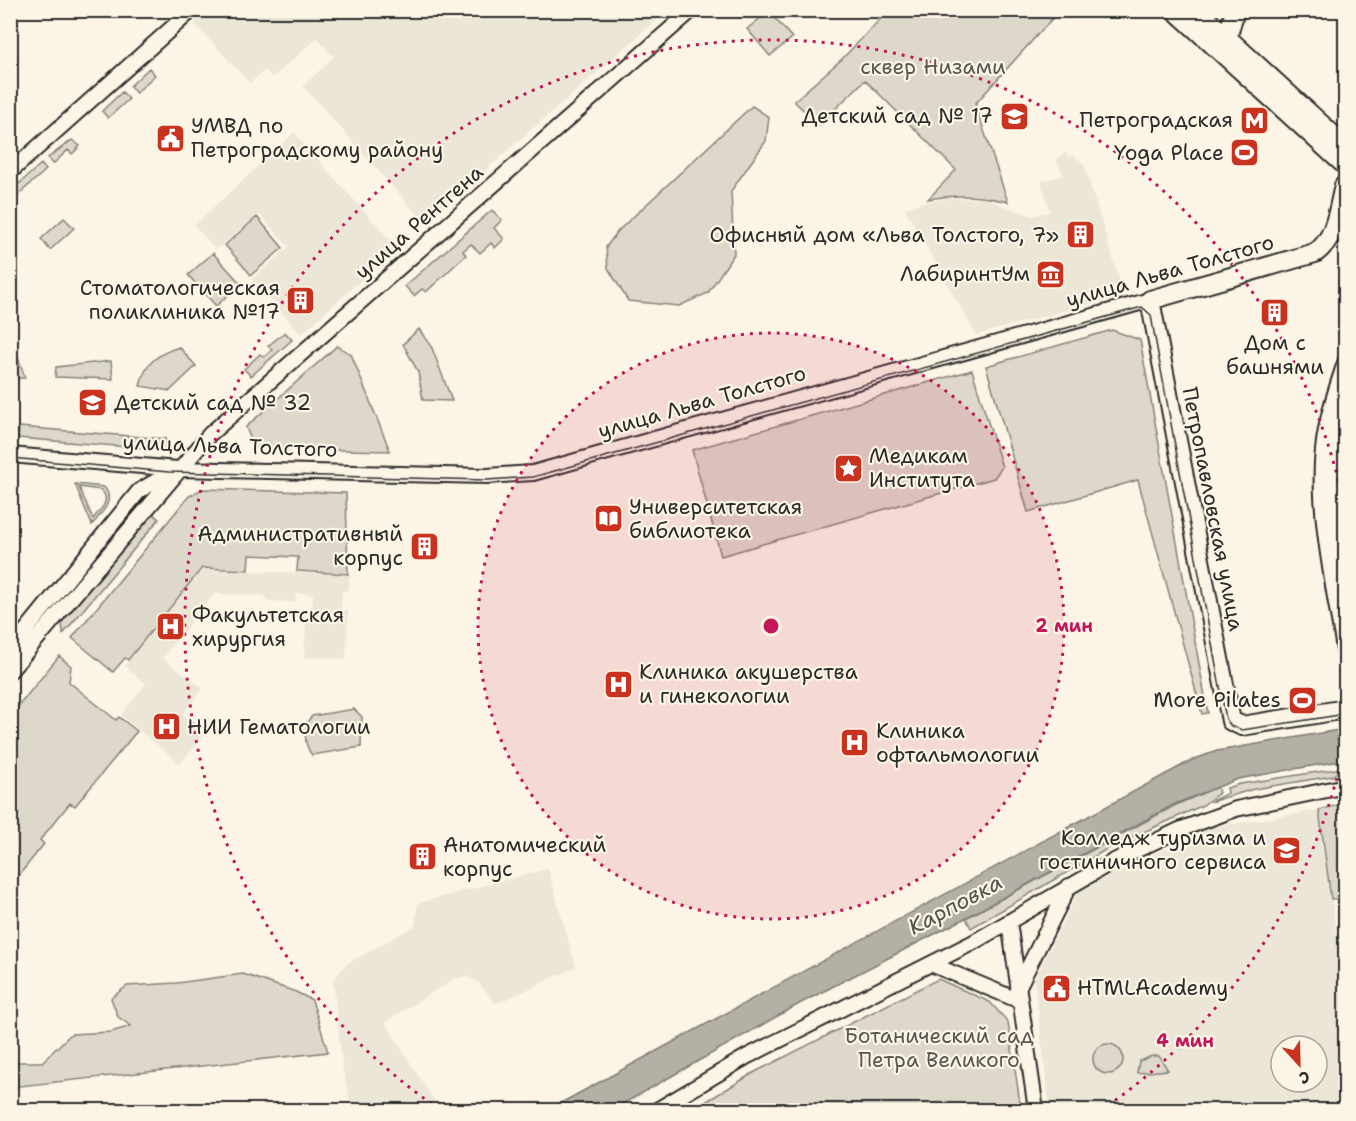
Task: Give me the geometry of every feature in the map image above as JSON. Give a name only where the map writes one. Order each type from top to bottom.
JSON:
[{"type":"main road","points":[[1175,10],[1225,46],[1342,156],[1345,190]]},
{"type":"main road","points":[[1197,10],[1225,46]]},
{"type":"main road","points":[[1225,46],[1235,10]]},
{"type":"main road","name":"улица Льва Толстого","points":[[1150,300],[1305,257],[1327,243],[1345,190]]},
{"type":"main road","name":"Петропавловская улица","points":[[1150,300],[1228,713],[1235,725],[1346,710]]},
{"type":"main road","points":[[1346,399],[1334,463],[1334,487],[1346,573]]},
{"type":"street","points":[[10,172],[192,10]]},
{"type":"street","name":"улица Рентгена","points":[[10,671],[178,469],[210,434],[692,10]]},
{"type":"street","name":"улица Льва Толстого","points":[[10,455],[178,469],[487,476],[533,473],[1150,300]]},
{"type":"street","points":[[1346,360],[1331,410],[1322,463],[1327,530],[1346,661]]},
{"type":"street","name":"улица Рентгена","points":[[10,650],[139,491],[169,472],[178,469]]},
{"type":"street","points":[[657,1110],[746,1057],[931,964],[1114,861],[1207,818],[1236,808],[1346,786]]},
{"type":"street","points":[[1019,994],[1070,886]]},
{"type":"street","points":[[1009,922],[1036,1110]]},
{"type":"street","points":[[931,964],[1019,994]]},
{"type":"shaded area","points":[[208,11],[667,11],[425,223],[303,86],[334,57],[317,38],[272,78],[265,70],[250,83],[194,23]]},
{"type":"shaded area","points":[[294,133],[397,248],[301,334],[252,279],[289,247],[259,214],[216,250],[194,225]]},
{"type":"shaded area","points":[[1065,152],[1070,158],[1073,155],[1084,164],[1124,295],[976,335],[905,209],[919,203],[952,198],[986,199],[1032,216],[1050,212],[1041,181],[1064,175],[1056,160]]},
{"type":"shaded area","points":[[203,569],[350,575],[349,590],[342,591],[341,610],[348,610],[346,659],[304,657],[306,624],[312,624],[313,594],[296,593],[296,602],[266,601],[265,596],[214,594],[162,658],[203,688],[183,714],[206,733],[180,764],[121,715],[146,684],[125,666]]},
{"type":"shaded area","points":[[1319,810],[1338,945],[1345,944],[1345,1110],[1050,1110],[1034,979],[1080,889],[1213,827]]},
{"type":"shaded area","points":[[548,869],[576,967],[496,1004],[478,982],[466,976],[456,978],[385,1022],[440,1110],[352,1110],[342,1066],[333,980],[347,964],[415,926],[418,903]]},
{"type":"green space","points":[[769,11],[792,38],[770,56],[747,29]]},
{"type":"green space","name":"сквер Низами","points":[[888,11],[1059,11],[975,104],[1008,202],[968,196],[928,199],[956,170],[865,80],[819,125],[794,101],[842,59]]},
{"type":"green space","points":[[149,68],[155,75],[136,93],[130,86]]},
{"type":"green space","points":[[122,92],[129,99],[108,118],[102,111]]},
{"type":"green space","points":[[752,106],[769,117],[766,141],[731,191],[734,254],[708,293],[679,306],[628,301],[608,268],[606,247],[618,231]]},
{"type":"green space","points":[[72,140],[80,146],[72,154],[68,150],[53,164],[48,158]]},
{"type":"green space","points":[[41,164],[46,170],[11,201],[11,191]]},
{"type":"green space","points":[[492,210],[502,220],[494,228],[504,239],[495,248],[491,243],[480,253],[471,244],[463,251],[466,255],[426,292],[422,289],[414,296],[405,286]]},
{"type":"green space","points":[[257,217],[283,248],[251,275],[225,245]]},
{"type":"green space","points":[[64,218],[74,228],[50,250],[41,239]]},
{"type":"green space","points":[[213,253],[241,284],[216,306],[188,275]]},
{"type":"green space","points":[[419,329],[432,348],[452,401],[423,400],[418,372],[403,344]]},
{"type":"green space","points":[[1112,330],[1140,340],[1208,713],[1202,714],[1138,480],[1028,512],[986,366]]},
{"type":"green space","points":[[10,332],[25,378],[11,378]]},
{"type":"green space","points":[[285,332],[292,340],[251,376],[244,369],[260,354],[264,357],[272,350],[268,346]]},
{"type":"green space","points":[[337,346],[351,354],[390,451],[254,448],[246,427]]},
{"type":"green space","points":[[179,347],[196,366],[170,391],[140,386],[145,371],[153,360]]},
{"type":"green space","points":[[111,361],[113,379],[55,377],[56,367]]},
{"type":"green space","points":[[972,370],[1002,467],[994,478],[721,556],[692,450]]},
{"type":"green space","points":[[19,427],[166,439],[165,450],[18,438]]},
{"type":"green space","points":[[75,484],[104,487],[107,492],[106,507],[92,525]],"holes":[[[79,487],[101,490],[105,501],[102,509],[93,519]]]},
{"type":"green space","points":[[202,489],[346,493],[348,574],[297,571],[298,557],[249,555],[248,570],[202,568],[128,660],[125,658],[113,672],[72,638],[189,496]]},
{"type":"green space","points":[[151,512],[159,519],[63,634],[62,621]]},
{"type":"green space","points":[[59,656],[71,666],[69,682],[116,720],[119,717],[137,731],[75,806],[70,803],[40,840],[44,844],[11,885],[11,715]]},
{"type":"green space","points":[[354,709],[362,717],[361,747],[312,755],[307,746],[305,730],[312,716]]},
{"type":"green space","points":[[1343,768],[1332,776],[1254,789],[1210,802],[1228,793],[1227,788],[1240,784]]},
{"type":"green space","points":[[1217,787],[1219,793],[1203,805],[1107,849],[971,928],[966,918],[1176,805]]},
{"type":"green space","points":[[1342,804],[1346,806],[1345,898],[1331,899],[1319,810]]},
{"type":"green space","points":[[243,974],[296,992],[312,1000],[328,1052],[11,1087],[11,1062],[42,1062],[71,1034],[111,1032],[131,1026],[118,1017],[111,998],[127,986],[177,983]]},
{"type":"green space","name":"Ботанический сад Петра Великого","points":[[938,979],[990,1002],[1008,1022],[1021,1110],[692,1110],[755,1072]]},
{"type":"green space","points":[[1108,1044],[1119,1048],[1123,1059],[1119,1070],[1108,1074],[1097,1070],[1093,1059],[1097,1048]]},
{"type":"green space","points":[[1159,1056],[1168,1070],[1137,1073],[1139,1061]]},
{"type":"water","name":"Карповка","points":[[1345,729],[1345,760],[1238,779],[1175,804],[958,922],[799,1004],[612,1110],[548,1110],[1192,760],[1217,751]]},
{"type":"tram line","points":[[10,458],[169,472],[487,480],[533,477],[1142,307],[1151,315],[1226,719],[1231,726],[1242,730],[1346,714]]},
{"type":"place","name":"Детский сад № 17","points":[[1014,116]]},
{"type":"place","name":"Петроградская","points":[[1254,120]]},
{"type":"place","name":"УМВД по Петроградскому району","points":[[170,138]]},
{"type":"place","name":"Yoga Place","points":[[1245,153]]},
{"type":"place","name":"Офисный дом «Льва Толстого, 7»","points":[[1080,235]]},
{"type":"place","name":"ЛабиринтУм","points":[[1051,274]]},
{"type":"place","name":"Стоматологическая поликлиника №17","points":[[301,300]]},
{"type":"place","name":"Дом с башнями","points":[[1275,312]]},
{"type":"place","name":"Детский сад № 32","points":[[93,403]]},
{"type":"place","name":"Медикам Института","points":[[848,468]]},
{"type":"place","name":"Университетская библиотека","points":[[608,519]]},
{"type":"place","name":"Административный корпус","points":[[424,546]]},
{"type":"place","name":"Факультетская хирургия","points":[[171,627]]},
{"type":"place","name":"Клиника акушерства и гинекологии","points":[[618,684]]},
{"type":"place","name":"More Pilates","points":[[1302,700]]},
{"type":"place","name":"НИИ Гематологии","points":[[166,727]]},
{"type":"place","name":"Клиника офтальмологии","points":[[855,743]]},
{"type":"place","name":"Колледж туризма и гостиничного сервиса","points":[[1287,850]]},
{"type":"place","name":"Анатомический корпус","points":[[422,857]]},
{"type":"place","name":"HTMLAcademy","points":[[1056,988]]}]
